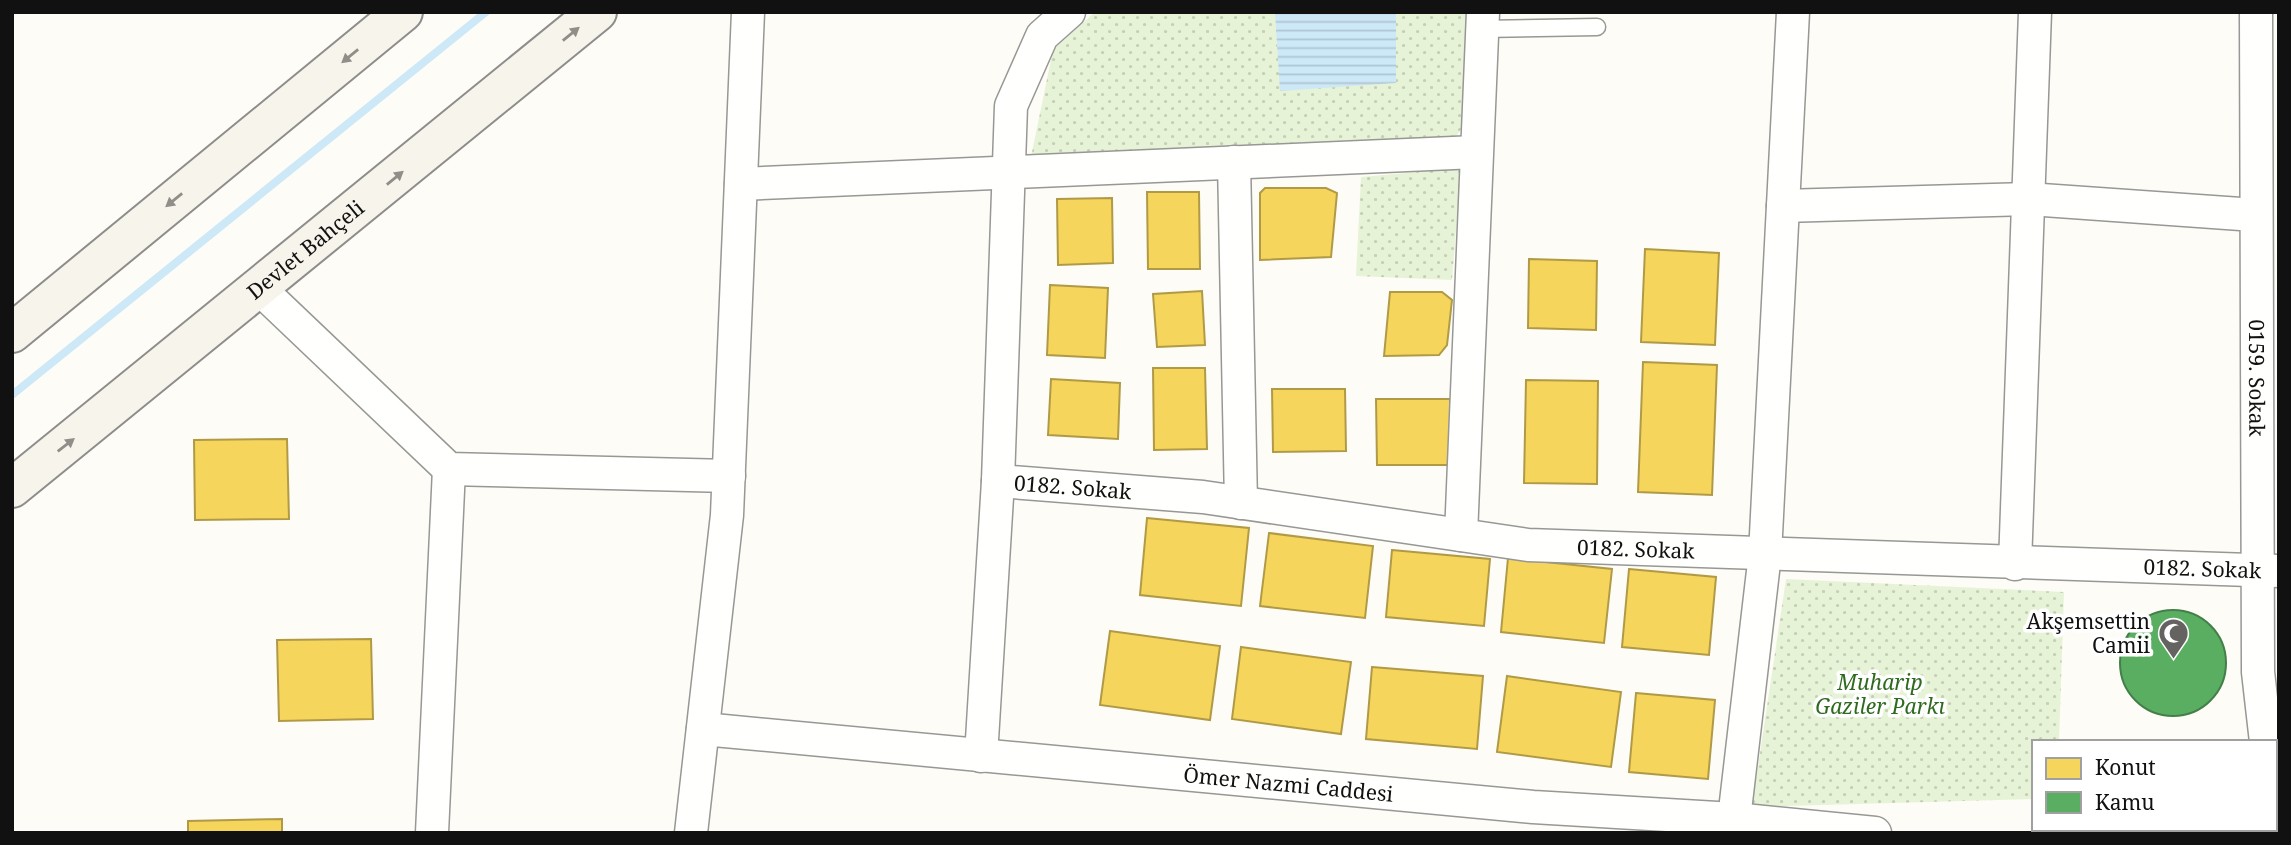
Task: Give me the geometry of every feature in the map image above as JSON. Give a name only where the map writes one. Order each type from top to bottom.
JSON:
[{"type":"street","points":[[12,333],[403,12]]},
{"type":"street","name":"Devlet Bahçeli","points":[[12,488],[260,289],[597,12]]},
{"type":"street","points":[[691,833],[729,476],[748,12]]},
{"type":"street","points":[[981,756],[998,481],[1011,106],[1042,36],[1069,12]]},
{"type":"street","points":[[1734,819],[1765,554],[1793,12]]},
{"type":"street","points":[[2015,564],[2035,12]]},
{"type":"street","name":"0159. Sokak","points":[[2256,12],[2255,215],[2268,572],[2258,673],[2266,740]]},
{"type":"street","points":[[1461,535],[1482,21]]},
{"type":"street","points":[[740,184],[1476,152]]},
{"type":"street","points":[[1234,162],[1241,503]]},
{"type":"street","points":[[1783,206],[2028,199],[2255,215]]},
{"type":"street","points":[[260,289],[449,469],[729,476]]},
{"type":"street","points":[[432,833],[449,469]]},
{"type":"street","name":"0182. Sokak","points":[[998,481],[1241,503],[1528,545],[2268,572]]},
{"type":"street","name":"Ömer Nazmi Caddesi","points":[[703,729],[1533,807],[1734,819],[1875,833]]},
{"type":"lane","points":[[1482,21],[1597,27]]},
{"type":"green space","points":[[1095,12],[1471,12],[1465,123],[1454,140],[1031,157],[1053,50]]},
{"type":"green space","points":[[1461,168],[1452,280],[1356,276],[1361,177]]},
{"type":"green space","name":"Muharip Gaziler Parkı","points":[[1786,579],[2064,592],[2059,740],[2032,740],[2032,799],[1752,807]]},
{"type":"water","points":[[1275,12],[1396,12],[1396,83],[1280,91]]},
{"type":"building: Konut","points":[[1265,188],[1326,188],[1337,193],[1331,257],[1260,260],[1260,193]]},
{"type":"building: Konut","points":[[1147,192],[1199,192],[1200,269],[1148,269]]},
{"type":"building: Konut","points":[[1112,198],[1113,263],[1058,265],[1057,199]]},
{"type":"building: Konut","points":[[1645,249],[1719,253],[1715,345],[1641,342]]},
{"type":"building: Konut","points":[[1529,259],[1597,261],[1596,330],[1528,328]]},
{"type":"building: Konut","points":[[1050,285],[1108,288],[1105,358],[1047,355]]},
{"type":"building: Konut","points":[[1202,291],[1205,345],[1157,347],[1153,294]]},
{"type":"building: Konut","points":[[1390,292],[1442,292],[1452,300],[1447,345],[1439,355],[1384,356]]},
{"type":"building: Konut","points":[[1643,362],[1717,365],[1712,495],[1638,492]]},
{"type":"building: Konut","points":[[1153,368],[1205,368],[1207,449],[1154,450]]},
{"type":"building: Konut","points":[[1051,379],[1120,383],[1118,439],[1048,435]]},
{"type":"building: Konut","points":[[1526,380],[1598,381],[1597,484],[1524,483]]},
{"type":"building: Konut","points":[[1272,389],[1345,389],[1346,451],[1273,452]]},
{"type":"building: Konut","points":[[1376,399],[1450,399],[1450,465],[1377,465]]},
{"type":"building: Konut","points":[[287,439],[289,519],[195,520],[194,440]]},
{"type":"building: Konut","points":[[1147,518],[1249,528],[1241,606],[1140,595]]},
{"type":"building: Konut","points":[[1269,533],[1373,546],[1365,618],[1260,606]]},
{"type":"building: Konut","points":[[1392,550],[1490,559],[1484,626],[1386,617]]},
{"type":"building: Konut","points":[[1508,558],[1612,569],[1604,643],[1501,632]]},
{"type":"building: Konut","points":[[1629,569],[1716,577],[1709,655],[1622,647]]},
{"type":"building: Konut","points":[[1110,631],[1220,646],[1210,720],[1100,705]]},
{"type":"building: Konut","points":[[371,639],[373,719],[279,721],[277,640]]},
{"type":"building: Konut","points":[[1241,647],[1351,662],[1341,734],[1232,719]]},
{"type":"building: Konut","points":[[1372,667],[1483,676],[1477,749],[1366,739]]},
{"type":"building: Konut","points":[[1507,676],[1621,692],[1611,767],[1497,752]]},
{"type":"building: Konut","points":[[1636,693],[1715,700],[1708,779],[1629,772]]},
{"type":"building: Konut","points":[[282,819],[282,833],[188,833],[188,821]]},
{"type":"building: Kamu","name":"Akşemsettin Camii","points":[[2173,610],[2193,614],[2211,625],[2222,643],[2226,663],[2222,683],[2211,701],[2193,712],[2173,716],[2153,712],[2135,701],[2124,683],[2120,663],[2124,643],[2135,625],[2153,614]]},
{"type":"waterway","points":[[12,395],[486,12]]},
{"type":"place","name":"Akşemsettin Camii","points":[[2173,660]]}]
